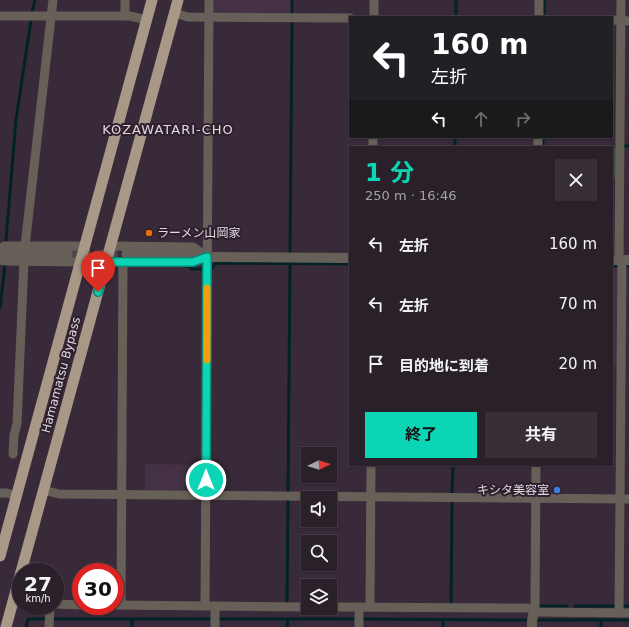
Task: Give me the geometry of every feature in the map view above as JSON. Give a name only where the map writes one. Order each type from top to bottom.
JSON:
[{"type":"highway","name":"Hamamatsu Bypass","points":[[0,556],[152,0]]},
{"type":"highway","name":"Hamamatsu Bypass","points":[[24,563],[178,0]]},
{"type":"highway","name":"Hamamatsu Bypass","points":[[6,627],[12,613]]},
{"type":"street","points":[[25,246],[53,0]]},
{"type":"street","points":[[125,0],[125,16]]},
{"type":"street","points":[[205,606],[209,0]]},
{"type":"street","points":[[374,0],[374,16]]},
{"type":"street","points":[[539,0],[539,16]]},
{"type":"street","points":[[619,613],[624,499],[620,260],[621,0]]},
{"type":"street","points":[[174,13],[188,17],[349,18]]},
{"type":"street","points":[[0,16],[130,16],[147,20]]},
{"type":"street","points":[[0,248],[5,246],[85,246]]},
{"type":"street","points":[[110,246],[193,247],[207,257]]},
{"type":"street","points":[[0,254],[68,254]]},
{"type":"street","points":[[106,262],[124,258],[193,255],[207,257],[349,258]]},
{"type":"street","points":[[119,563],[124,258]]},
{"type":"street","points":[[0,260],[81,262]]},
{"type":"street","points":[[13,454],[14,435],[17,424],[24,261]]},
{"type":"street","points":[[370,607],[371,466]]},
{"type":"street","points":[[532,627],[535,605],[536,466]]},
{"type":"street","points":[[44,490],[59,494],[121,495],[624,499]]},
{"type":"street","points":[[0,493],[7,493],[17,496]]},
{"type":"street","points":[[124,605],[301,607]]},
{"type":"street","points":[[215,627],[216,606]]},
{"type":"street","points":[[337,607],[528,608],[539,612],[629,613]]},
{"type":"street","points":[[359,607],[359,627]]},
{"type":"street","points":[[49,627],[50,615]]},
{"type":"shaded area","points":[[212,0],[291,0],[291,14],[212,14]]},
{"type":"shaded area","points":[[613,267],[619,267],[619,366],[613,366]]},
{"type":"shaded area","points":[[145,464],[203,465],[203,491],[201,493],[145,492]]},
{"type":"green space","points":[[613,148],[618,148],[618,178],[613,178]]},
{"type":"waterway","points":[[32,12],[35,0]]},
{"type":"waterway","points":[[292,0],[292,14]]},
{"type":"waterway","points":[[456,0],[456,15]]},
{"type":"waterway","points":[[544,0],[544,16]]},
{"type":"waterway","points":[[6,240],[16,120],[31,20]]},
{"type":"waterway","points":[[290,252],[292,21]]},
{"type":"waterway","points":[[455,138],[455,146]]},
{"type":"waterway","points":[[543,138],[543,146]]},
{"type":"waterway","points":[[623,146],[629,146]]},
{"type":"waterway","points":[[288,493],[290,262]]},
{"type":"waterway","points":[[212,268],[216,263],[349,264]]},
{"type":"waterway","points":[[0,308],[5,264]]},
{"type":"waterway","points":[[185,266],[189,266],[191,269],[203,269]]},
{"type":"waterway","points":[[452,494],[453,466]]},
{"type":"waterway","points":[[287,604],[288,499]]},
{"type":"waterway","points":[[451,605],[452,501]]},
{"type":"waterway","points":[[541,606],[553,606]]},
{"type":"waterway","points":[[556,606],[567,606]]},
{"type":"waterway","points":[[575,606],[617,606]]},
{"type":"waterway","points":[[621,606],[629,606]]},
{"type":"waterway","points":[[26,627],[28,619],[45,619]]},
{"type":"waterway","points":[[54,619],[211,619]]},
{"type":"waterway","points":[[132,619],[132,627]]},
{"type":"waterway","points":[[220,619],[355,619]]},
{"type":"waterway","points":[[287,627],[288,619]]},
{"type":"waterway","points":[[363,619],[526,620]]},
{"type":"waterway","points":[[443,620],[443,627]]},
{"type":"waterway","points":[[538,620],[629,620]]},
{"type":"waterway","points":[[601,620],[601,627]]},
{"type":"tunnel","points":[[68,254],[126,254]]},
{"type":"slow traffic","points":[[207,288],[207,360]]},
{"type":"place","name":"ラーメン山岡家","points":[[149,233]]},
{"type":"place","name":"キシタ美容室","points":[[557,490]]},
{"type":"district","name":"KOZAWATARI-CHO","points":[[168,129]]},
{"type":"route","points":[[98,292],[106,262],[193,262],[207,257],[206,480]]}]
